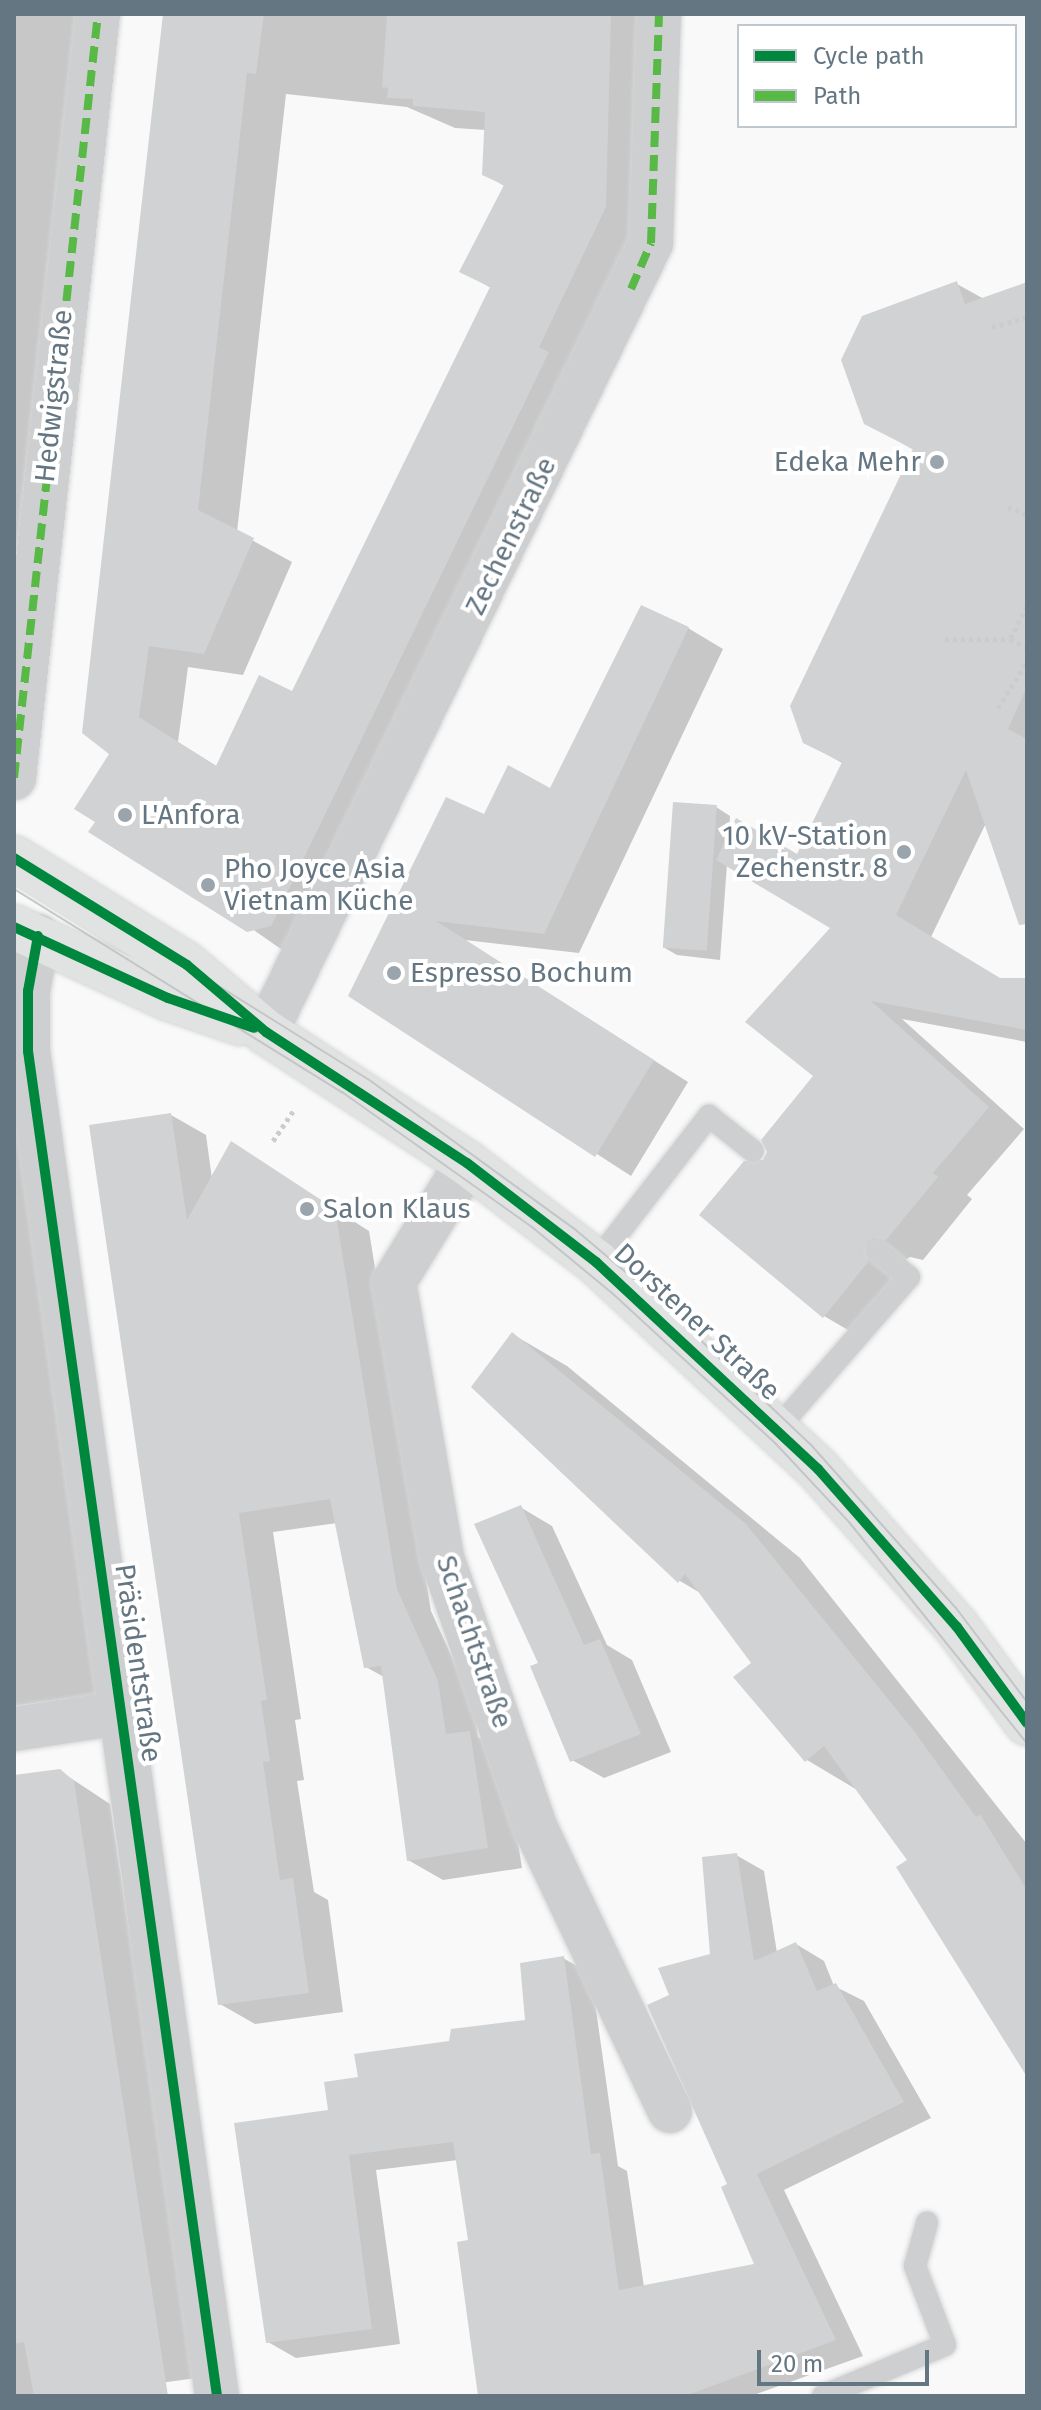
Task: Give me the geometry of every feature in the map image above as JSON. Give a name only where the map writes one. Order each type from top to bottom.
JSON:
[{"type":"main road","name":"Dorstener Straße","points":[[14,858],[187,965],[266,1032],[467,1163],[596,1262],[777,1429],[926,1591],[1027,1723]]},
{"type":"main road","points":[[14,858],[22,922]]},
{"type":"main road","name":"Dorstener Straße","points":[[22,922],[168,998],[266,1032]]},
{"type":"street","name":"Hedwigstraße","points":[[14,778],[98,14]]},
{"type":"street","name":"Zechenstraße","points":[[266,1032],[651,243],[659,14]]},
{"type":"street","points":[[14,839],[14,858]]},
{"type":"street","name":"Präsidentstraße","points":[[22,922],[28,991],[28,1051],[217,2396]]},
{"type":"street","name":"Schachtstraße","points":[[467,1163],[394,1282],[442,1558],[536,1829],[670,2111]]},
{"type":"street","points":[[14,1729],[120,1713]]},
{"type":"lane","points":[[596,1262],[709,1116],[753,1151]]},
{"type":"lane","points":[[777,1429],[909,1277],[877,1251]]},
{"type":"lane","points":[[823,2396],[945,2345],[915,2266],[927,2223]]},
{"type":"path","points":[[992,327],[1027,317]]},
{"type":"path","points":[[1008,507],[1027,515]]},
{"type":"path","points":[[1010,639],[1027,606]]},
{"type":"path","points":[[945,639],[1010,639],[1027,648]]},
{"type":"path","points":[[998,708],[1027,662]]},
{"type":"building","points":[[163,14],[264,14],[256,74],[247,73],[198,510],[254,538],[204,654],[149,646],[139,717],[216,766],[259,675],[292,691],[490,287],[459,272],[504,185],[482,175],[485,112],[413,106],[413,99],[387,98],[388,88],[382,87],[387,14],[611,14],[606,207],[539,347],[549,352],[271,926],[247,932],[88,832],[95,822],[74,809],[109,754],[82,733]]},
{"type":"building","points":[[957,281],[965,304],[1027,282],[1027,687],[1008,729],[1027,739],[1027,924],[1019,925],[966,770],[896,915],[1000,978],[1027,978],[1027,1030],[871,1001],[989,1107],[933,1173],[938,1177],[886,1240],[873,1238],[866,1243],[868,1262],[823,1318],[699,1215],[744,1161],[763,1160],[767,1152],[761,1140],[813,1076],[745,1022],[830,928],[716,860],[736,818],[797,854],[842,762],[803,743],[790,706],[913,449],[864,424],[841,360],[862,316]]},
{"type":"building","points":[[641,605],[689,627],[544,934],[436,921],[654,1060],[595,1157],[348,996],[446,797],[484,814],[508,765],[550,788]]},
{"type":"building","points":[[673,802],[717,805],[707,951],[663,948]]},
{"type":"building","points":[[171,1113],[187,1220],[231,1141],[335,1209],[397,1589],[438,1681],[446,1734],[470,1731],[488,1848],[407,1861],[381,1666],[364,1668],[330,1499],[239,1513],[267,1700],[261,1701],[270,1761],[263,1762],[280,1880],[293,1878],[309,1993],[218,2005],[89,1125]]},
{"type":"building","points":[[512,1332],[746,1524],[914,1731],[976,1817],[980,1814],[1027,1890],[1027,2077],[896,1867],[907,1860],[824,1746],[805,1762],[733,1677],[751,1663],[685,1574],[678,1583],[471,1387]]},
{"type":"building","points":[[521,1505],[584,1645],[600,1639],[641,1734],[570,1762],[530,1666],[538,1663],[474,1524]]},
{"type":"building","points":[[60,1769],[74,1781],[168,2396],[34,2396],[24,2342],[14,2344],[14,1775]]},
{"type":"building","points":[[737,1853],[754,1961],[796,1942],[817,1991],[836,1983],[904,2102],[757,2174],[836,2340],[685,2396],[478,2396],[457,2242],[468,2240],[453,2142],[349,2155],[372,2329],[266,2343],[234,2123],[328,2110],[324,2082],[358,2077],[354,2054],[449,2041],[451,2029],[525,2020],[520,1963],[564,1956],[591,2154],[600,2153],[619,2290],[754,2264],[721,2187],[727,2184],[647,2005],[669,1995],[658,1968],[710,1954],[702,1857]]},
{"type":"tram line","points":[[14,858],[368,1079],[577,1231],[654,1296],[812,1446],[956,1608],[1027,1702]]},
{"type":"tram line","points":[[14,889],[342,1092],[532,1227],[612,1293],[776,1444],[849,1522],[1027,1743]]},
{"type":"marked path","points":[[14,778],[98,14]]},
{"type":"marked path","points":[[631,289],[651,243],[659,14]]},
{"type":"cycle path","points":[[14,858],[187,965],[266,1032],[467,1163],[596,1262],[818,1469],[957,1627],[1027,1723]]},
{"type":"cycle path","points":[[14,927],[168,998],[254,1028]]},
{"type":"cycle path","points":[[38,936],[28,991],[28,1051],[217,2396]]},
{"type":"place","name":"Edeka Mehr","points":[[937,462]]},
{"type":"place","name":"L'Anfora","points":[[125,815]]},
{"type":"place","name":"10 kV-Station Zechenstr. 8","points":[[904,852]]},
{"type":"place","name":"Pho Joyce Asia Vietnam Küche","points":[[208,885]]},
{"type":"place","name":"Espresso Bochum","points":[[394,973]]},
{"type":"place","name":"Salon Klaus","points":[[307,1209]]}]
